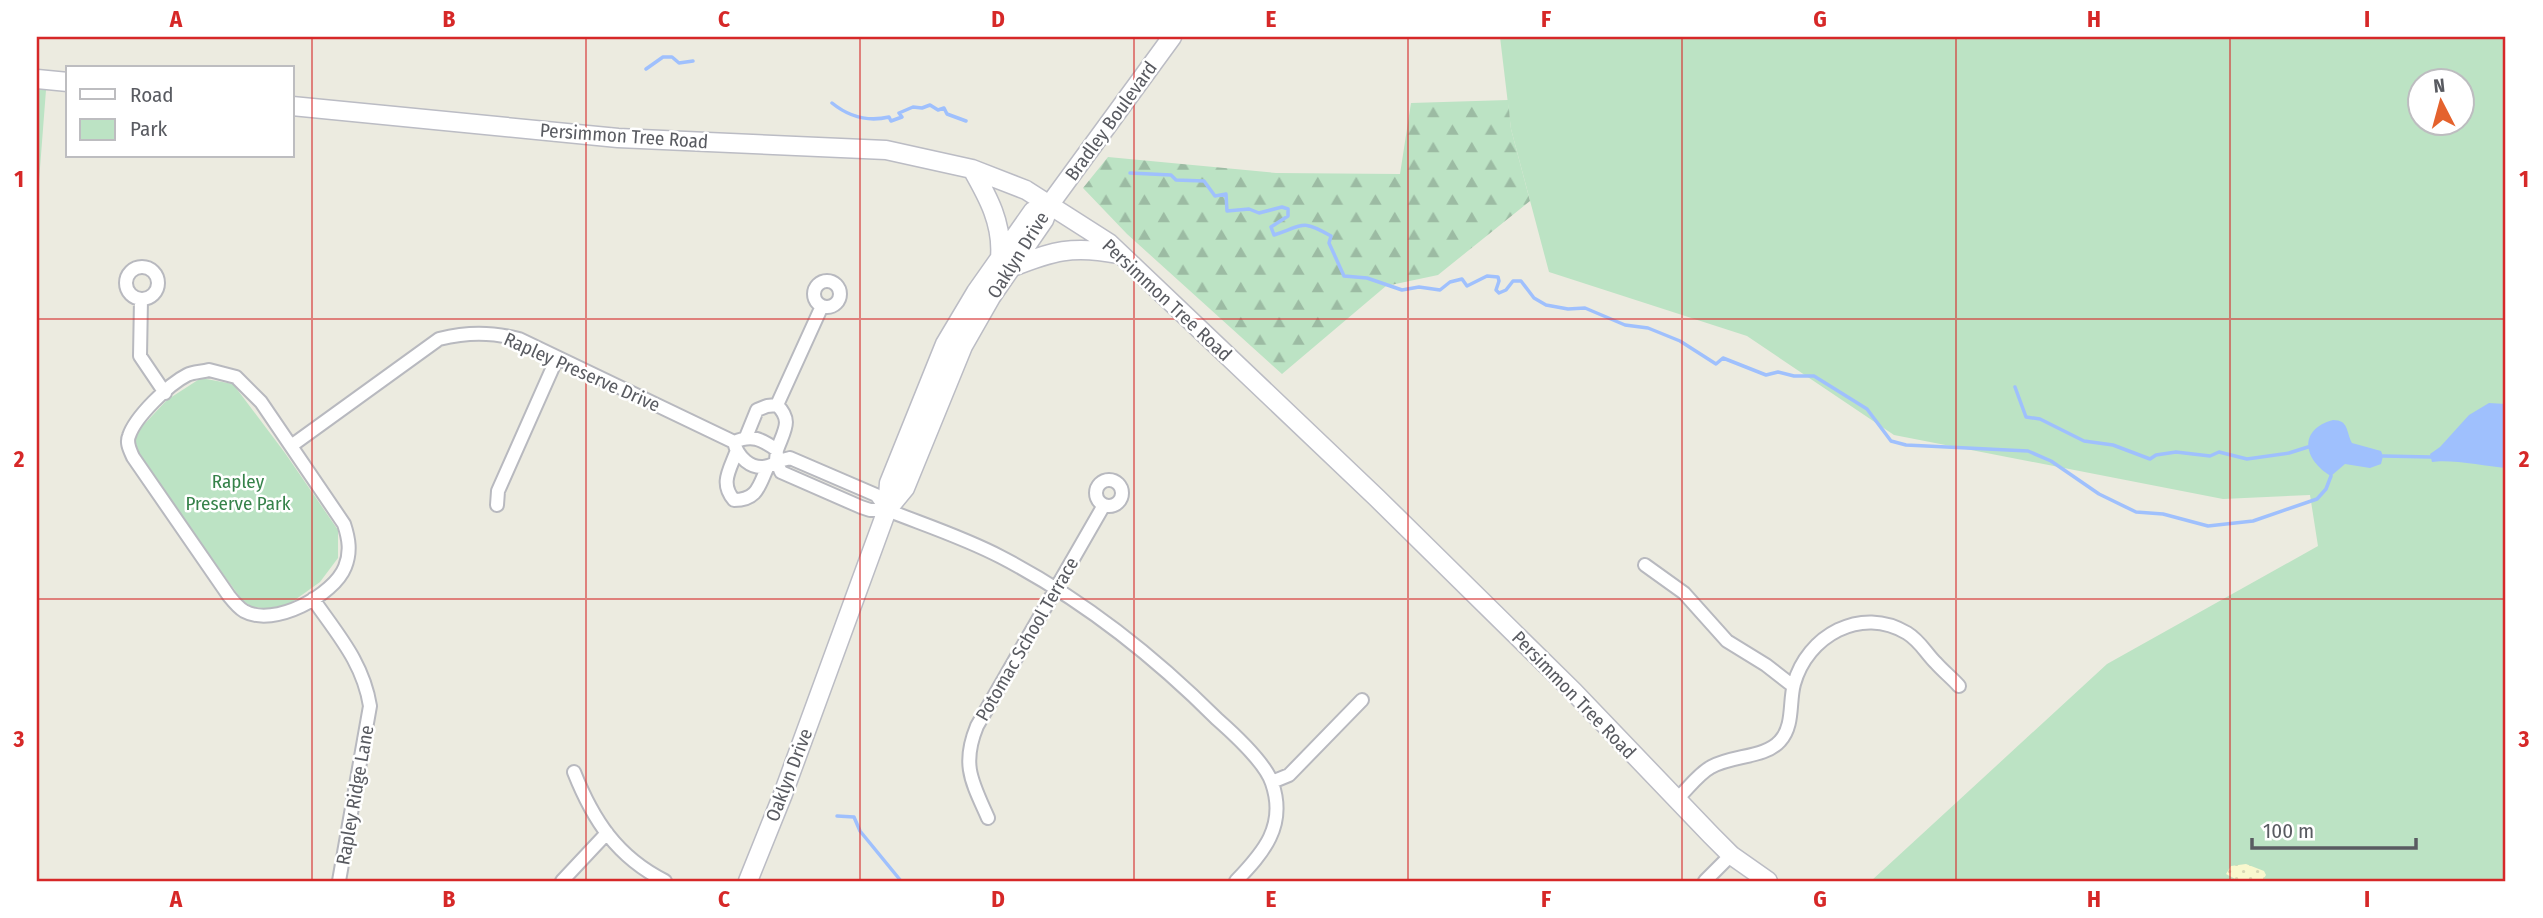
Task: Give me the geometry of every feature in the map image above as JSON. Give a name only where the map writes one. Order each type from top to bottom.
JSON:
[{"type":"main road","name":"Bradley Boulevard","points":[[1050,204],[1172,37]]},
{"type":"main road","points":[[37,79],[66,82]]},
{"type":"main road","name":"Persimmon Tree Road","points":[[294,106],[618,138],[886,150],[972,169],[1026,190],[1109,243],[1377,498],[1574,692],[1731,855],[1768,881]]},
{"type":"main road","points":[[972,169],[991,202],[1005,263],[1049,252],[1090,248],[1120,254]]},
{"type":"main road","name":"Oaklyn Drive","points":[[748,881],[887,510],[905,488],[963,346],[1005,263],[1033,211],[1050,204]]},
{"type":"street","points":[[141,299],[140,356],[165,393]]},
{"type":"street","points":[[777,405],[822,306]]},
{"type":"street","name":"Rapley Preserve Drive","points":[[291,446],[439,339],[464,333],[493,333],[519,339],[739,444],[751,465],[790,458],[876,495],[887,510],[999,556],[1056,588],[1113,626],[1183,685],[1249,750],[1272,782]]},
{"type":"street","points":[[497,505],[498,491],[557,358]]},
{"type":"street","points":[[209,370],[236,377],[261,402],[291,446],[344,524],[350,544],[345,568],[329,589],[288,613],[266,617],[245,612],[229,596],[132,457],[128,438],[136,421],[149,405],[187,375],[209,370]]},
{"type":"street","points":[[767,405],[777,405],[785,413],[787,422],[774,459],[755,495],[746,500],[734,500],[727,492],[725,481],[739,444],[757,410],[767,405]]},
{"type":"street","name":"Rapley Preserve Drive","points":[[739,444],[762,439],[774,459]]},
{"type":"street","name":"Potomac School Terrace","points":[[988,818],[969,775],[970,743],[977,726],[1104,505]]},
{"type":"street","points":[[1645,565],[1684,593],[1727,641],[1793,685]]},
{"type":"street","name":"Rapley Ridge Lane","points":[[313,598],[359,666],[370,706],[339,881]]},
{"type":"street","points":[[1676,800],[1709,768],[1738,756],[1765,752],[1782,740],[1790,716],[1793,685],[1801,666],[1818,642],[1847,626],[1872,621],[1890,624],[1908,633],[1959,686]]},
{"type":"street","points":[[1236,881],[1260,855],[1273,834],[1276,804],[1272,782],[1289,775],[1362,700]]},
{"type":"street","points":[[574,772],[587,805],[620,851],[651,875],[665,881]]},
{"type":"street","points":[[562,881],[607,833]]},
{"type":"street","points":[[1705,881],[1731,855]]},
{"type":"green space","points":[[1500,37],[2506,37],[2506,881],[1871,881],[2107,664],[2318,546],[2310,495],[2223,499],[1894,435],[1747,336],[1549,272],[1511,129]]},
{"type":"green space","points":[[37,89],[46,90],[37,207]]},
{"type":"green space","points":[[1508,100],[1511,129],[1530,201],[1438,275],[1386,286],[1282,374],[1127,234],[1083,188],[1108,157],[1276,173],[1400,174],[1411,103]]},
{"type":"green space","name":"Rapley Preserve Park","points":[[201,378],[233,384],[338,530],[338,558],[320,582],[292,602],[276,609],[252,607],[242,600],[140,460],[134,435],[167,400]]},
{"type":"sand","points":[[2246,864],[2264,871],[2266,875],[2263,880],[2239,881],[2226,874],[2231,866]]},
{"type":"water","points":[[2489,403],[2506,404],[2506,468],[2458,462],[2432,462],[2430,454],[2440,447],[2469,415]]},
{"type":"water","points":[[2333,420],[2344,424],[2352,443],[2381,451],[2381,464],[2370,468],[2345,464],[2331,476],[2322,469],[2310,454],[2309,438],[2321,425]]},
{"type":"waterway","points":[[646,69],[663,57],[672,57],[679,63],[693,61]]},
{"type":"waterway","points":[[832,103],[859,117],[889,117],[891,121],[902,117],[899,113],[913,107],[930,105],[938,110],[944,108],[947,114],[966,121]]},
{"type":"waterway","points":[[1130,173],[1171,175],[1176,180],[1204,181],[1215,196],[1226,194],[1227,211],[1249,209],[1259,213],[1282,207],[1288,209],[1288,216],[1271,227],[1274,235],[1303,225],[1314,227],[1331,236],[1329,243],[1344,276],[1367,278],[1402,290],[1419,287],[1440,290],[1450,282],[1462,279],[1467,286],[1487,276],[1498,277],[1496,290],[1499,293],[1506,290],[1513,281],[1521,281],[1534,298],[1546,305],[1568,309],[1585,308],[1625,325],[1648,328],[1680,341],[1716,364],[1723,358],[1766,375],[1778,372],[1794,376],[1814,376],[1867,409],[1891,441],[1906,445],[2028,451],[2051,461],[2099,494],[2136,512],[2163,514],[2208,526],[2253,521],[2317,499],[2326,489],[2331,476]]},
{"type":"waterway","points":[[2015,387],[2026,417],[2040,419],[2084,441],[2113,445],[2150,459],[2156,455],[2176,452],[2210,456],[2219,452],[2247,459],[2289,453],[2308,447]]},
{"type":"waterway","points":[[2383,456],[2431,457]]},
{"type":"waterway","points":[[837,816],[854,817],[860,831],[901,881]]}]
